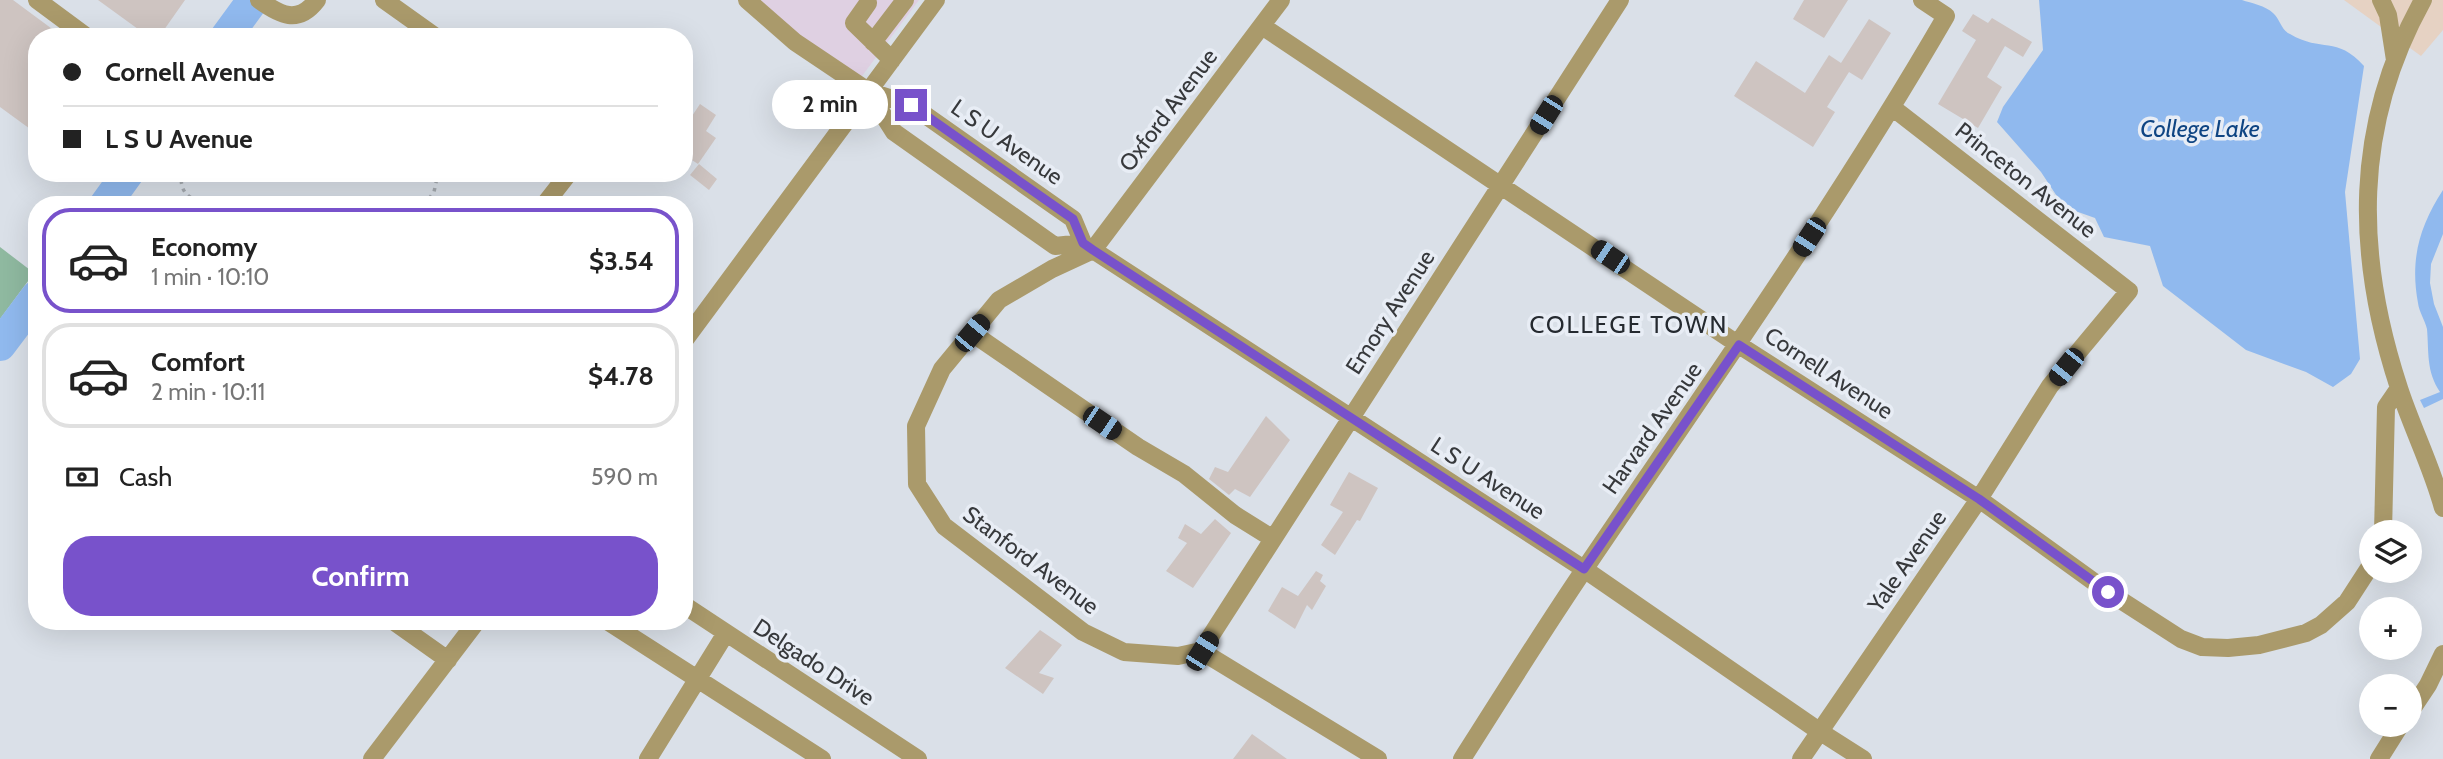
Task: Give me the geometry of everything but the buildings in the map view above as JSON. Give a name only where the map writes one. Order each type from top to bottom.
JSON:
[{"type":"street","points":[[37,0],[74,28]]},
{"type":"street","points":[[259,0],[280,15],[299,16],[317,0]]},
{"type":"street","points":[[384,0],[423,28]]},
{"type":"street","points":[[747,0],[795,43],[868,92],[894,132],[1055,246],[1088,246]]},
{"type":"street","points":[[873,42],[905,0]]},
{"type":"street","points":[[693,329],[936,0]]},
{"type":"street","name":"Oxford Avenue","points":[[1088,246],[1281,0]]},
{"type":"street","name":"Emory Avenue","points":[[1202,651],[1272,538],[1620,0]]},
{"type":"street","name":"Harvard Avenue","points":[[1462,759],[1584,569],[1739,345],[1893,108],[1946,16],[1922,0]]},
{"type":"street","points":[[2381,0],[2388,15],[2395,60]]},
{"type":"street","points":[[2424,0],[2395,60],[2376,120],[2367,215],[2379,317],[2399,388],[2443,508]]},
{"type":"street","points":[[868,3],[854,23],[891,60]]},
{"type":"street","name":"Cornell Avenue","points":[[1262,26],[1739,345],[1979,499],[2108,592],[2181,639],[2202,647],[2228,648],[2259,645],[2306,633],[2321,625],[2347,602],[2359,583]]},
{"type":"street","name":"L S U Avenue","points":[[868,92],[911,105],[1073,219],[1088,246],[1584,569],[1819,732],[1863,759]]},
{"type":"street","name":"Princeton Avenue","points":[[1893,108],[2129,291]]},
{"type":"street","points":[[551,196],[562,182]]},
{"type":"street","name":"Stanford Avenue","points":[[1088,246],[999,300],[942,369],[916,426],[917,484],[944,526],[1083,632],[1124,652],[1178,656],[1202,651]]},
{"type":"street","name":"Yale Avenue","points":[[1801,759],[1979,499],[2050,386],[2129,291]]},
{"type":"street","points":[[972,333],[1138,447],[1184,474],[1235,514],[1272,538]]},
{"type":"street","points":[[2383,520],[2386,407],[2399,388]]},
{"type":"street","name":"Delgado Drive","points":[[693,611],[918,759]]},
{"type":"street","points":[[406,630],[448,660]]},
{"type":"street","points":[[372,759],[470,630]]},
{"type":"street","points":[[621,630],[822,759]]},
{"type":"street","points":[[648,759],[726,633]]},
{"type":"street","points":[[1202,651],[1378,759]]},
{"type":"street","points":[[2422,694],[2443,654]]},
{"type":"street","points":[[2379,759],[2393,737]]},
{"type":"shaded area","points":[[762,0],[919,0],[856,84],[759,4]]},
{"type":"shaded area","points":[[2344,0],[2443,0],[2443,30],[2421,56]]},
{"type":"green space","points":[[0,247],[28,268],[28,281],[0,319]]},
{"type":"water","name":"College Lake","points":[[2039,0],[2242,0],[2270,11],[2285,30],[2301,40],[2337,47],[2364,66],[2345,192],[2360,359],[2351,374],[2333,387],[2306,372],[2246,350],[2163,286],[2150,246],[2104,237],[2095,218],[2064,207],[2041,172],[1997,122],[2003,107],[2043,50]]},
{"type":"water","points":[[2443,190],[2443,234],[2431,264],[2430,283],[2434,304],[2443,327],[2443,399],[2424,408],[2420,400],[2440,392],[2430,369],[2427,329],[2416,287],[2416,258],[2422,231]]},
{"type":"waterway","points":[[233,28],[253,0]]},
{"type":"waterway","points":[[111,196],[122,182]]},
{"type":"waterway","points":[[0,345],[28,308]]},
{"type":"district","name":"COLLEGE TOWN","points":[[1629,324]]},
{"type":"route","points":[[911,105],[1073,219],[1083,243],[1093,250],[1584,569],[1739,345],[1979,499],[2108,592]]}]
